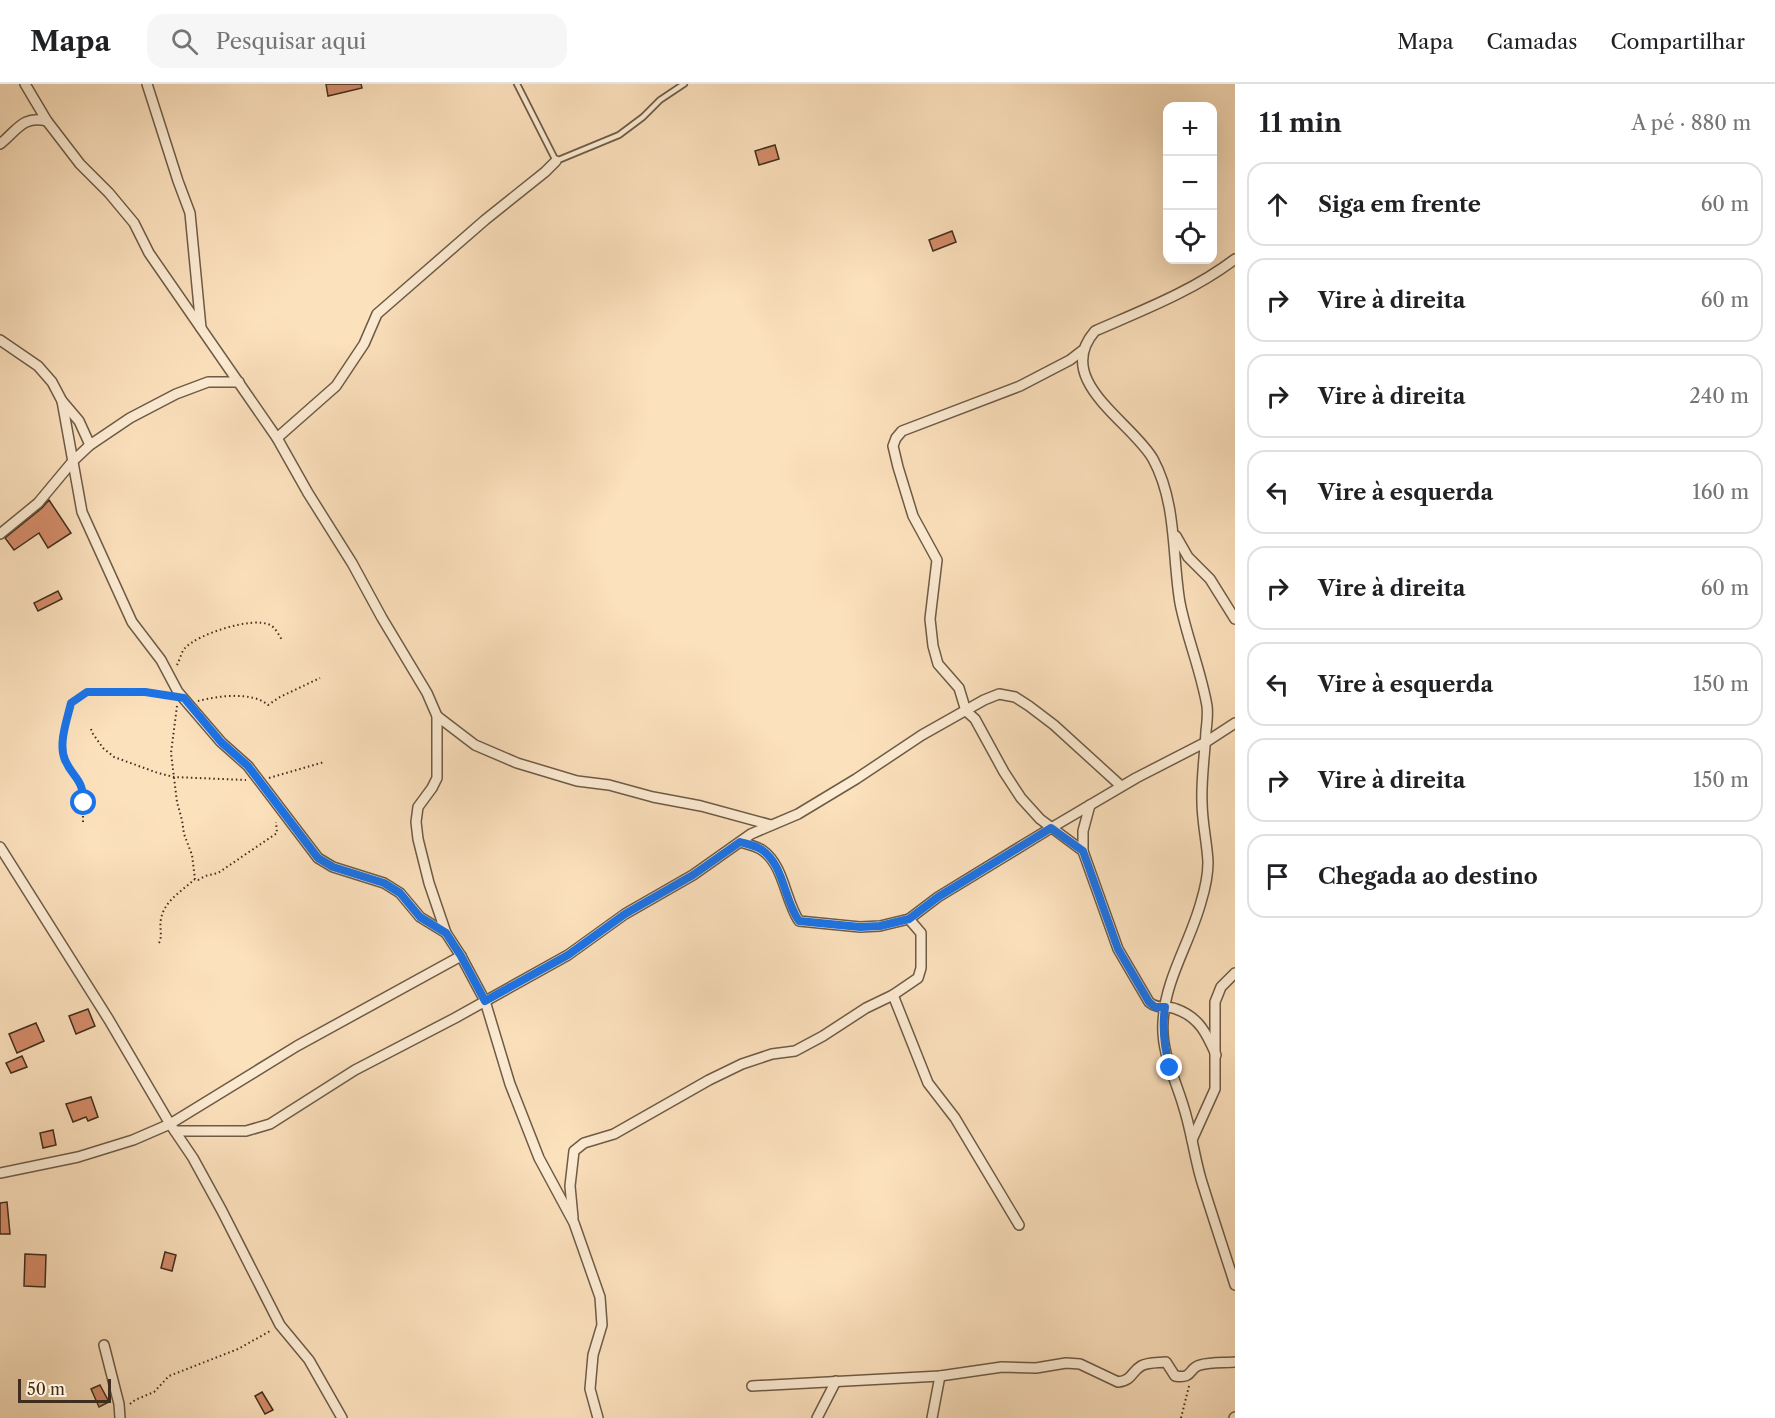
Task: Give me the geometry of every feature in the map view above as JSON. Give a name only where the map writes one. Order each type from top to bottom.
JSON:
[{"type":"street","points":[[25,84],[47,121],[80,164],[109,193],[134,223],[149,254],[277,438],[427,693],[437,717],[437,778],[418,807],[416,822],[418,839],[429,883],[446,933],[485,1001],[510,1084],[535,1147],[574,1223],[600,1297],[602,1325],[593,1355],[590,1389],[598,1418]]},
{"type":"street","points":[[147,84],[190,213],[201,330]]},
{"type":"street","points":[[0,144],[10,133],[26,122],[36,118],[47,121]]},
{"type":"street","points":[[277,438],[336,386],[363,344],[377,314],[556,161]]},
{"type":"street","points":[[1235,259],[1224,268],[1171,298],[1095,331],[1083,350],[1082,361],[1088,382],[1103,404],[1152,457],[1160,475],[1174,534],[1184,624],[1208,708],[1202,800],[1208,862],[1206,880],[1193,928],[1173,973],[1162,1024],[1165,1050],[1184,1106],[1201,1178],[1235,1285]]},
{"type":"street","points":[[0,340],[38,366],[52,382],[62,401],[79,421],[90,445]]},
{"type":"street","points":[[1083,350],[1070,360],[1020,386],[902,431],[893,446],[913,516],[937,561],[930,619],[938,664],[959,688],[966,711],[975,719],[1021,798],[1040,819],[1083,851]]},
{"type":"street","points":[[0,534],[38,503],[73,461],[90,445],[130,418],[176,394],[208,382],[239,381]]},
{"type":"street","points":[[62,401],[82,512],[132,622],[161,660],[184,698],[221,742],[248,766],[318,858],[333,867],[384,883],[400,893],[420,917],[446,933]]},
{"type":"street","points":[[1174,534],[1188,557],[1210,579],[1235,618]]},
{"type":"street","points":[[173,1128],[246,1131],[270,1124],[355,1070],[568,955],[625,914],[693,875],[751,834],[798,814],[922,735],[999,694],[1015,697],[1054,725],[1121,786]]},
{"type":"street","points":[[437,717],[475,745],[528,766],[577,781],[609,785],[771,825]]},
{"type":"street","points":[[740,842],[763,850],[777,868],[792,911],[799,921],[860,927],[880,926],[909,919],[938,897],[1051,828],[1121,786],[1206,742],[1235,723]]},
{"type":"street","points":[[1090,805],[1083,831],[1083,851],[1118,949],[1149,1002],[1155,1007],[1176,1009],[1206,1030],[1216,1055]]},
{"type":"street","points":[[0,847],[193,1158],[280,1325],[309,1360],[342,1418]]},
{"type":"street","points":[[574,1223],[570,1186],[574,1151],[584,1143],[614,1134],[742,1064],[772,1054],[795,1051],[866,1008],[893,995],[918,978],[921,968],[921,933],[909,919]]},
{"type":"street","points":[[0,1173],[78,1157],[173,1128],[297,1046],[461,956]]},
{"type":"street","points":[[1192,1140],[1215,1089],[1215,1002],[1221,987],[1235,973]]},
{"type":"street","points":[[893,995],[928,1083],[956,1118],[1019,1225]]},
{"type":"street","points":[[104,1345],[120,1415]]},
{"type":"street","points":[[752,1386],[940,1376],[1002,1366],[1036,1368],[1066,1363],[1080,1364],[1118,1382],[1132,1378],[1138,1368],[1145,1364],[1166,1362],[1175,1376],[1182,1377],[1192,1372],[1195,1366],[1235,1362]]},
{"type":"street","points":[[932,1418],[940,1376]]},
{"type":"street","points":[[817,1418],[836,1381]]},
{"type":"lane","points":[[517,84],[556,161],[619,135],[643,117],[660,100],[684,84]]},
{"type":"path","points":[[83,822],[83,786],[64,759],[63,739],[71,703],[87,692],[145,692],[184,698],[191,702],[216,697],[245,696],[268,705],[320,678]]},
{"type":"path","points":[[91,729],[103,748],[114,757],[174,777],[258,780],[295,772],[324,762]]},
{"type":"path","points":[[159,943],[161,939],[160,921],[171,899],[195,879],[218,873],[278,833],[275,817]]},
{"type":"path","points":[[120,1415],[135,1400],[154,1392],[169,1376],[238,1349],[280,1325]]},
{"type":"path","points":[[1181,1418],[1192,1372]]},
{"type":"building","points":[[326,84],[361,84],[362,88],[328,96]]},
{"type":"building","points":[[775,145],[779,159],[759,165],[755,151]]},
{"type":"building","points":[[952,231],[956,242],[933,251],[929,240]]},
{"type":"building","points":[[49,500],[71,533],[48,548],[39,533],[14,550],[5,538]]},
{"type":"building","points":[[58,591],[62,599],[38,611],[34,603]]},
{"type":"building","points":[[88,1009],[95,1026],[76,1034],[69,1016]]},
{"type":"building","points":[[36,1023],[44,1041],[17,1053],[9,1034]]},
{"type":"building","points":[[22,1056],[27,1067],[11,1073],[6,1063]]},
{"type":"building","points":[[91,1097],[98,1117],[88,1121],[86,1117],[73,1122],[66,1104]]},
{"type":"building","points":[[53,1130],[56,1145],[43,1148],[40,1133]]},
{"type":"building","points":[[7,1202],[10,1234],[0,1234],[0,1203]]},
{"type":"building","points":[[165,1252],[176,1255],[172,1271],[161,1268]]},
{"type":"building","points":[[25,1254],[46,1255],[45,1287],[24,1286]]},
{"type":"building","points":[[100,1385],[109,1402],[99,1407],[91,1389]]},
{"type":"building","points":[[262,1392],[273,1410],[265,1414],[255,1396]]},
{"type":"route","points":[[84,803],[83,786],[64,759],[63,739],[71,703],[87,692],[145,692],[184,698],[221,742],[248,766],[318,858],[333,867],[384,883],[400,893],[420,917],[446,933],[485,1001],[568,955],[625,914],[693,875],[740,842],[763,850],[777,868],[792,911],[799,921],[860,927],[880,926],[909,919],[938,897],[1051,828],[1083,851],[1118,949],[1149,1002],[1155,1007],[1165,1007],[1162,1024],[1170,1068]]}]
